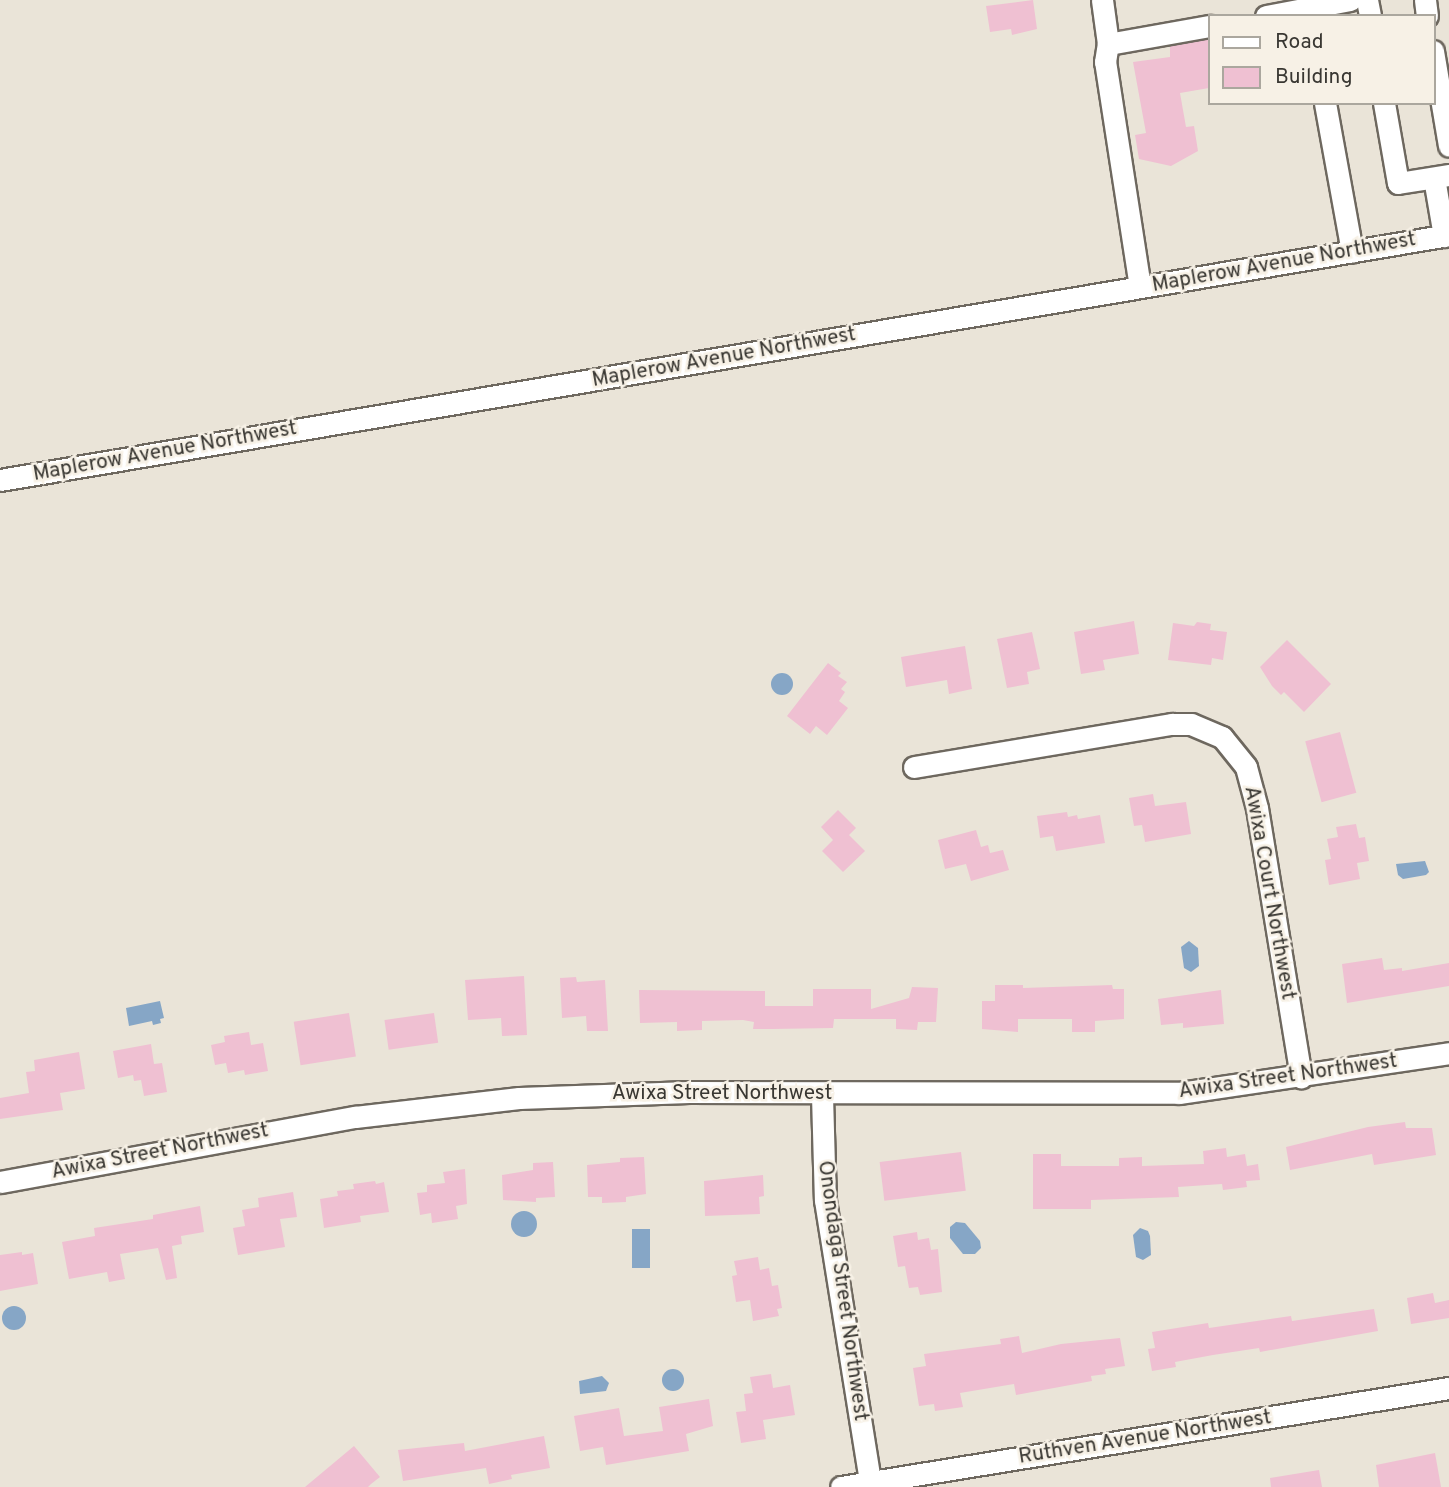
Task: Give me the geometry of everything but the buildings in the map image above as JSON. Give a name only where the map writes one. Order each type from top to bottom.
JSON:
[{"type":"street","points":[[1102,0],[1108,44],[1105,62],[1140,288]]},
{"type":"street","points":[[1288,14],[1309,12],[1350,0]]},
{"type":"street","points":[[1108,44],[1208,26]]},
{"type":"street","points":[[1435,63],[1449,146]]},
{"type":"street","points":[[1325,105],[1352,252]]},
{"type":"street","points":[[1384,105],[1398,183],[1442,177],[1446,236]]},
{"type":"street","name":"Maplerow Avenue Northwest","points":[[0,480],[1446,236]]},
{"type":"street","name":"Awixa Court Northwest","points":[[914,767],[1172,724],[1191,724],[1222,737],[1246,767],[1257,808],[1301,1077]]},
{"type":"street","name":"Awixa Street Northwest","points":[[0,1182],[342,1119],[452,1104],[597,1093],[1143,1095],[1209,1091],[1449,1053]]},
{"type":"street","name":"Onondaga Street Northwest","points":[[822,1094],[825,1200],[870,1485]]},
{"type":"street","name":"Ruthven Avenue Northwest","points":[[841,1487],[870,1485],[1449,1388]]},
{"type":"water","points":[[778,673],[786,673],[793,680],[793,688],[786,695],[778,695],[771,688],[771,680]]},
{"type":"water","points":[[1425,861],[1429,872],[1426,875],[1403,879],[1398,875],[1396,864]]},
{"type":"water","points":[[1189,941],[1198,948],[1199,966],[1191,972],[1184,968],[1181,947]]},
{"type":"water","points":[[160,1001],[164,1018],[160,1019],[161,1023],[153,1025],[152,1021],[129,1026],[126,1008]]},
{"type":"water","points":[[524,1211],[533,1215],[537,1224],[533,1233],[524,1237],[515,1233],[511,1224],[515,1215]]},
{"type":"water","points":[[956,1222],[965,1223],[980,1241],[981,1248],[975,1254],[963,1254],[950,1238],[950,1227]]},
{"type":"water","points":[[1140,1228],[1148,1231],[1150,1236],[1151,1255],[1143,1260],[1136,1257],[1133,1235]]},
{"type":"water","points":[[632,1229],[650,1229],[650,1268],[632,1268]]},
{"type":"water","points":[[14,1306],[22,1310],[26,1318],[22,1326],[14,1330],[6,1326],[2,1318],[6,1310]]},
{"type":"water","points":[[669,1369],[677,1369],[684,1376],[684,1384],[677,1391],[669,1391],[662,1384],[662,1376]]},
{"type":"water","points":[[602,1376],[609,1383],[606,1391],[580,1394],[579,1381]]}]
